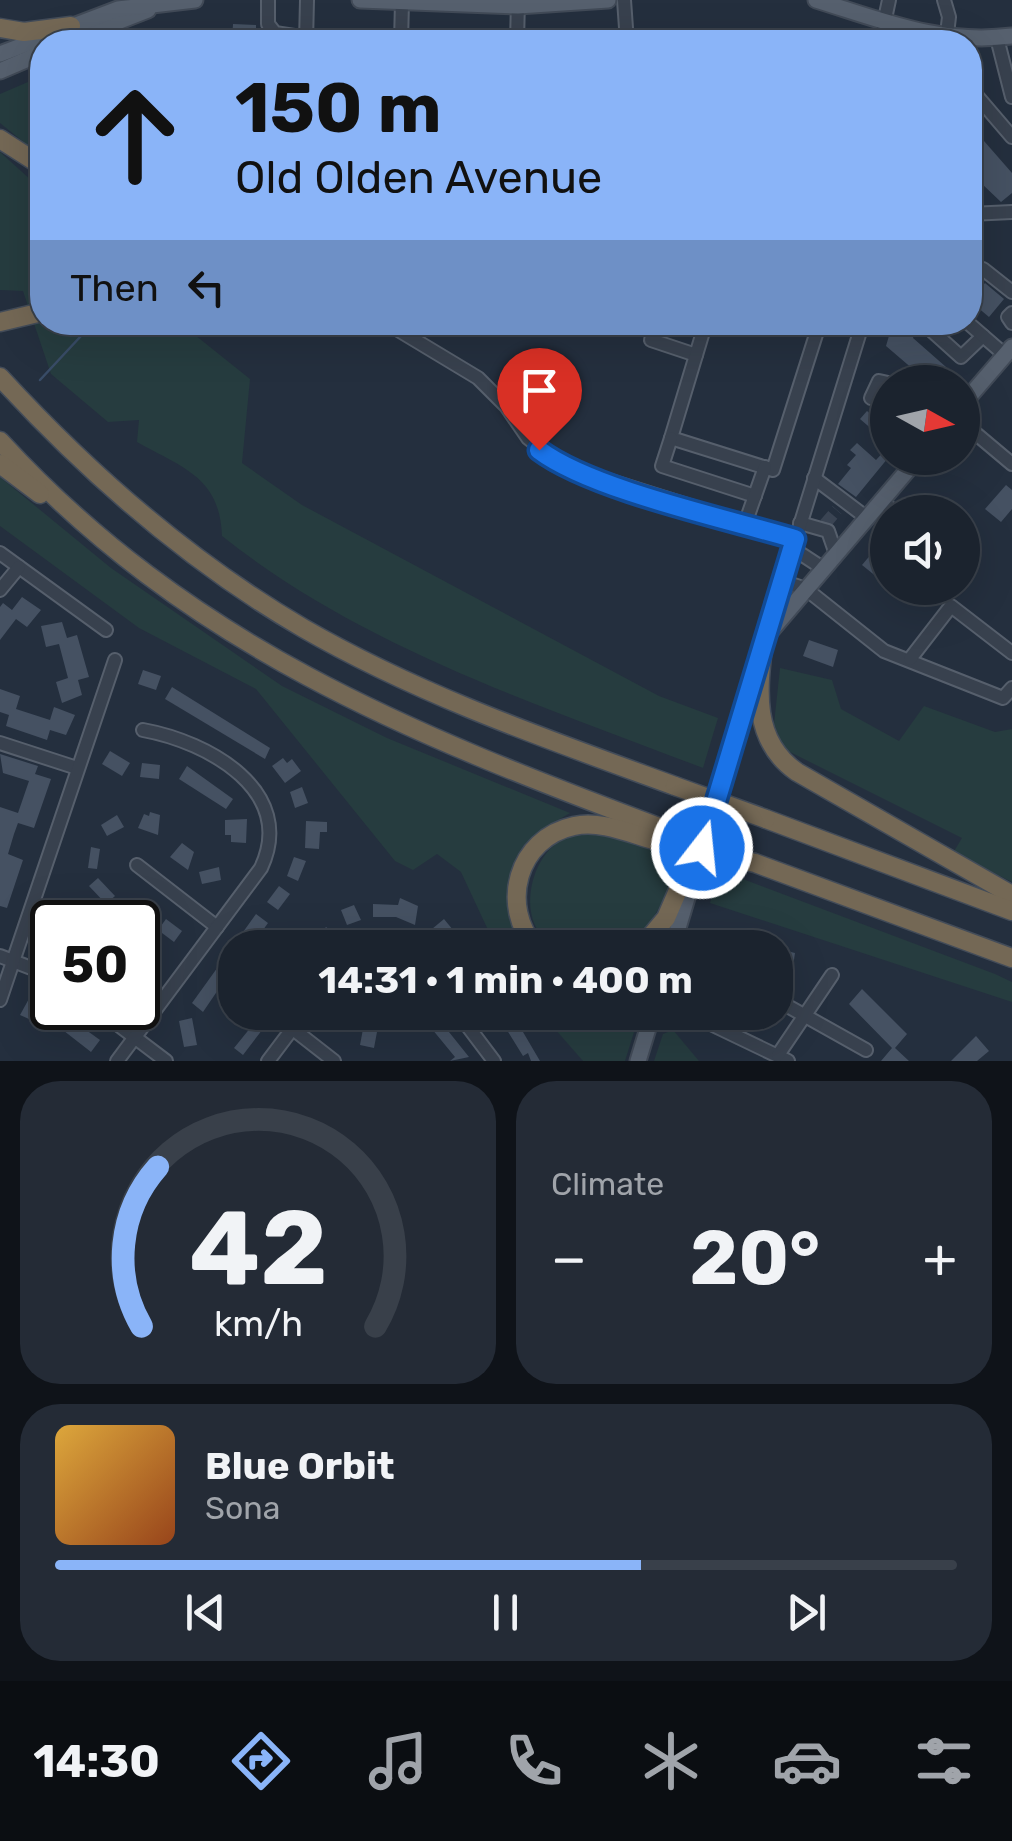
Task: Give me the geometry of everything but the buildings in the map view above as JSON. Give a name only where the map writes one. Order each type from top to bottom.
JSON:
[{"type":"highway","points":[[0,28],[30,32]]},
{"type":"highway","points":[[0,139],[30,158]]},
{"type":"highway","points":[[0,322],[30,317]]},
{"type":"highway","points":[[0,376],[127,503],[189,554],[272,610],[432,692],[1012,911]]},
{"type":"highway","points":[[0,441],[130,562]]},
{"type":"highway","points":[[0,464],[232,635],[346,700],[660,835],[755,863],[1012,958]]},
{"type":"highway","points":[[764,640],[758,690],[763,728],[776,754],[797,772],[1012,894]]},
{"type":"highway","points":[[656,930],[666,918],[712,814]]},
{"type":"highway","points":[[526,930],[518,916],[516,890],[523,865],[540,843],[561,830],[587,824],[660,835]]},
{"type":"main road","points":[[77,30],[118,9],[195,0]]},
{"type":"main road","points":[[360,0],[608,0]]},
{"type":"main road","points":[[816,0],[905,30]]},
{"type":"main road","points":[[0,54],[30,45]]},
{"type":"main road","points":[[0,70],[30,57]]},
{"type":"main road","points":[[980,384],[1008,351]]},
{"type":"main road","points":[[887,495],[904,475]]},
{"type":"main road","points":[[677,930],[764,640],[870,515]]},
{"type":"main road","points":[[638,1061],[647,1030]]},
{"type":"street","points":[[268,0],[268,24],[273,30]]},
{"type":"street","points":[[306,30],[308,0]]},
{"type":"street","points":[[624,0],[627,30]]},
{"type":"street","points":[[883,30],[889,0]]},
{"type":"street","points":[[944,0],[947,30]]},
{"type":"street","points":[[401,30],[402,2]]},
{"type":"street","points":[[517,30],[518,3]]},
{"type":"street","points":[[1005,37],[1012,97]]},
{"type":"street","points":[[982,101],[1010,132]]},
{"type":"street","points":[[982,213],[1012,212]]},
{"type":"street","points":[[982,271],[1012,292]]},
{"type":"street","points":[[410,335],[478,378],[506,406],[528,438],[554,461],[745,524],[794,544],[824,568]]},
{"type":"street","points":[[654,335],[652,340],[696,355]]},
{"type":"street","points":[[702,335],[662,466],[755,496]]},
{"type":"street","points":[[670,438],[773,470],[816,335]]},
{"type":"street","points":[[764,640],[860,335]]},
{"type":"street","points":[[937,335],[962,357],[983,336],[1008,351]]},
{"type":"street","points":[[980,437],[1012,464]]},
{"type":"street","points":[[745,524],[765,468]]},
{"type":"street","points":[[814,478],[843,507],[867,518]]},
{"type":"street","points":[[800,523],[826,527],[836,554]]},
{"type":"street","points":[[0,553],[106,630]]},
{"type":"street","points":[[0,590],[19,567]]},
{"type":"street","points":[[782,581],[806,590],[884,651],[1004,698],[1012,688]]},
{"type":"street","points":[[910,660],[951,606],[1012,653]]},
{"type":"street","points":[[0,1000],[7,958],[115,660]]},
{"type":"street","points":[[117,1061],[266,857],[271,836],[267,808],[254,785],[181,740],[143,730]]},
{"type":"street","points":[[0,743],[78,768]]},
{"type":"street","points":[[137,865],[217,928]]},
{"type":"street","points":[[724,1030],[783,1058],[805,1013],[832,975]]},
{"type":"street","points":[[793,1007],[866,1050]]},
{"type":"street","points":[[126,1030],[166,1061]]},
{"type":"street","points":[[268,1061],[291,1030]]},
{"type":"street","points":[[293,1030],[334,1061]]},
{"type":"street","points":[[471,1030],[494,1061]]},
{"type":"green space","points":[[30,81],[30,147],[0,123],[0,94]]},
{"type":"green space","points":[[0,152],[30,179],[30,312],[23,291],[0,290]]},
{"type":"green space","points":[[38,335],[195,335],[250,379],[242,463],[302,505],[659,696],[718,718],[703,768],[453,670],[333,610],[222,536],[220,516],[206,487],[184,468],[137,442],[139,420],[108,422],[51,374]]},
{"type":"green space","points":[[0,477],[111,568],[282,686],[387,738],[570,813],[529,840],[520,851],[511,892],[517,930],[488,930],[461,872],[437,854],[413,870],[395,861],[256,689],[139,628],[0,526]]},
{"type":"green space","points":[[780,668],[832,680],[841,709],[899,741],[924,706],[995,732],[1012,729],[1012,882],[953,853],[962,838],[784,749],[774,724]]},
{"type":"green space","points":[[596,833],[647,846],[683,864],[647,930],[538,930],[531,913],[532,883],[545,856],[566,838]]},
{"type":"green space","points":[[719,870],[995,974],[1012,982],[1012,1002],[793,930],[710,903]]},
{"type":"green space","points":[[556,1030],[635,1030],[625,1061],[583,1061]]},
{"type":"green space","points":[[673,1030],[699,1061],[654,1061],[663,1034]]},
{"type":"waterway","points":[[40,380],[82,335]]},
{"type":"tunnel","points":[[825,524],[837,510]]},
{"type":"route","points":[[539,450],[563,466],[795,539],[702,848]]}]
